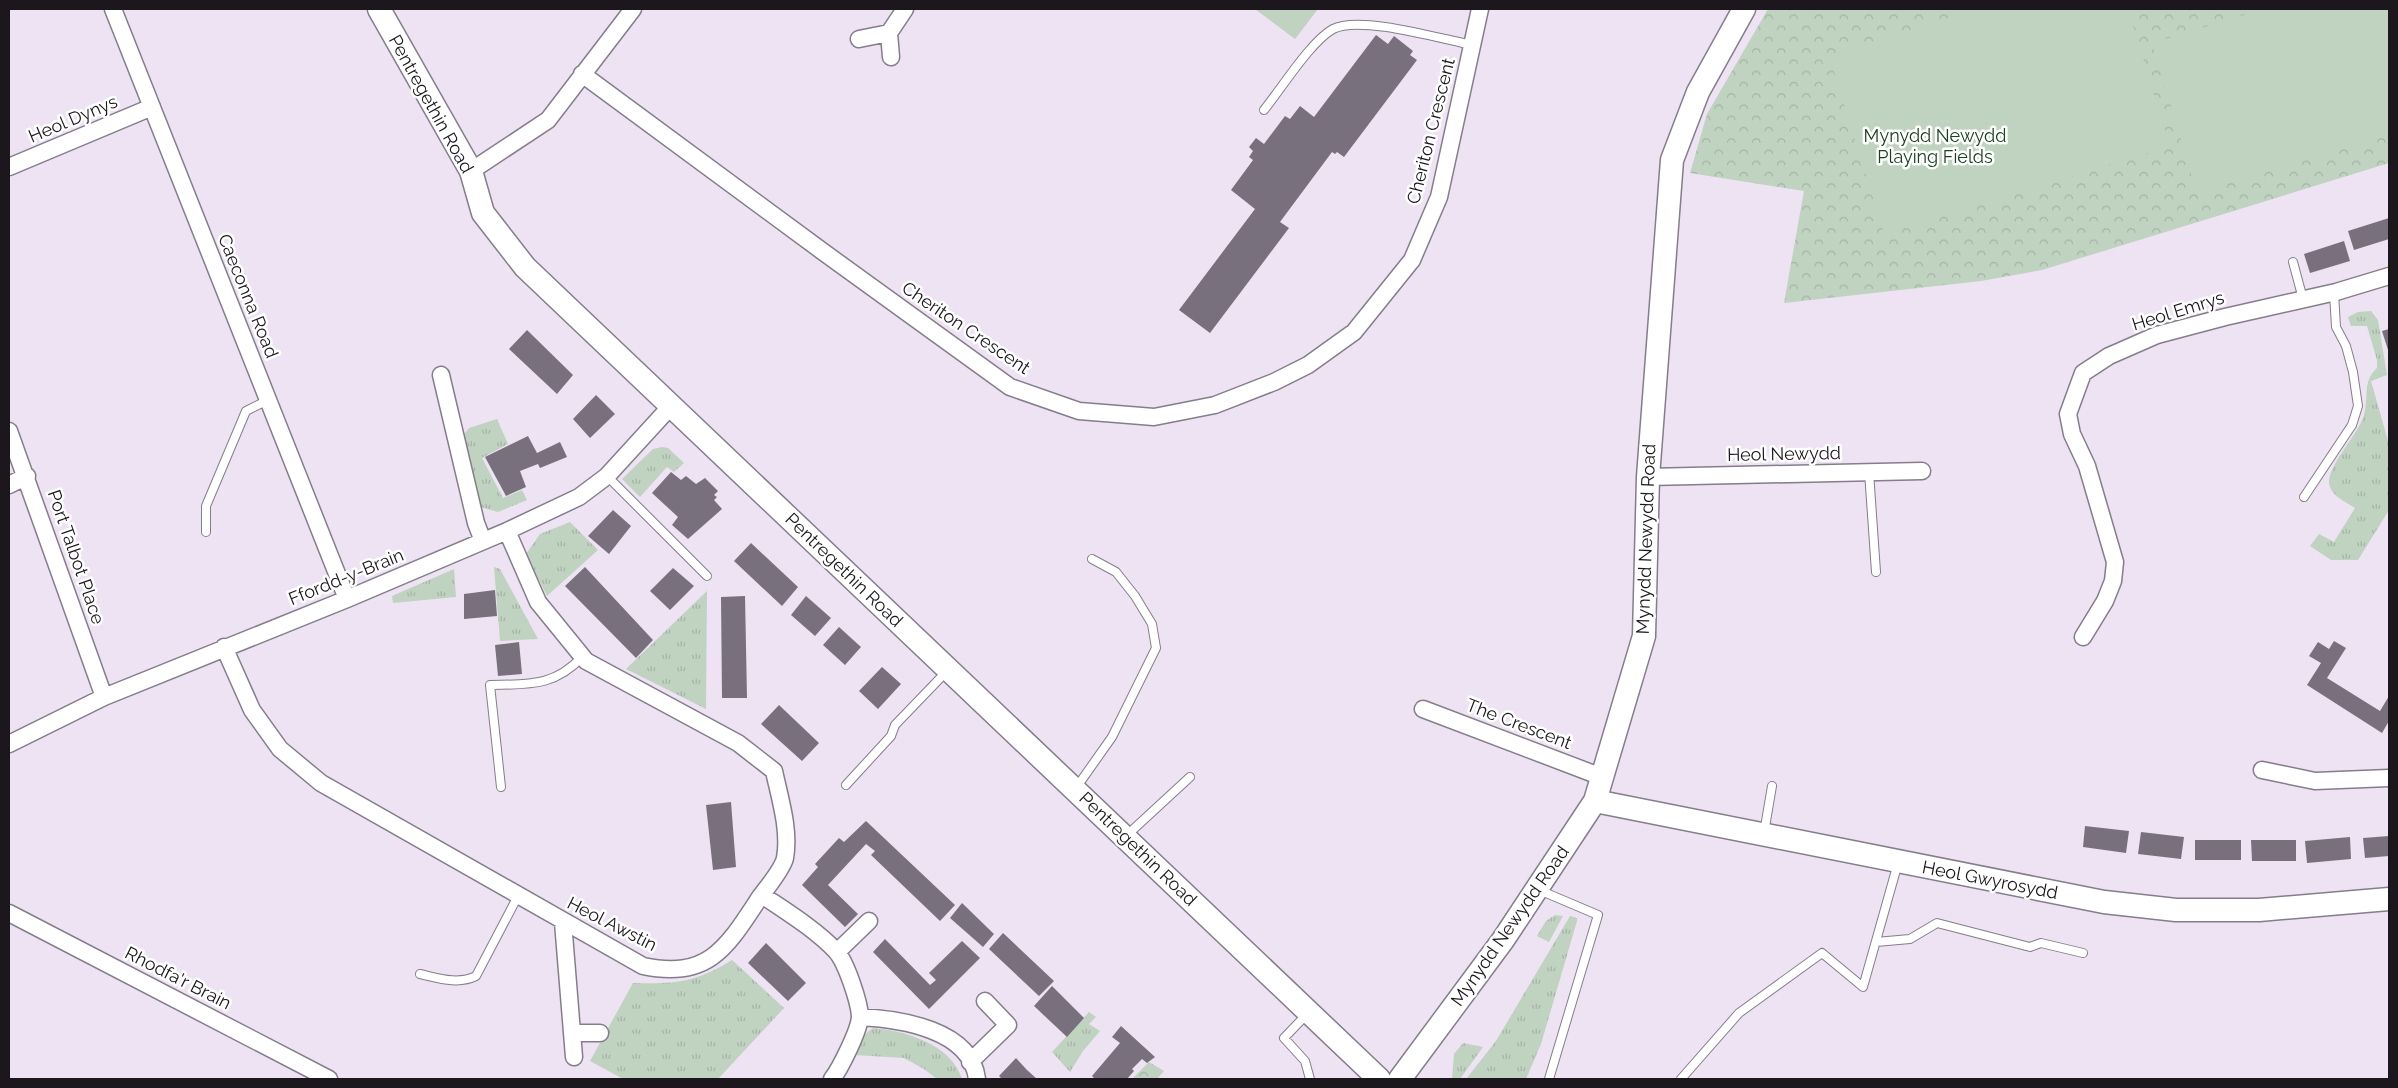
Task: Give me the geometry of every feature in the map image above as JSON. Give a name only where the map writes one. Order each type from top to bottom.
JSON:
[{"type":"street","name":"Caeconna Road","points":[[112,9],[347,599]]},
{"type":"street","name":"Pentregethin Road","points":[[379,9],[471,171],[483,213],[525,266],[1379,1079]]},
{"type":"street","points":[[471,171],[548,120],[634,9]]},
{"type":"street","points":[[891,57],[889,33],[905,9]]},
{"type":"street","name":"Cheriton Crescent","points":[[582,74],[1010,387],[1079,411],[1154,416],[1215,405],[1274,382],[1308,365],[1354,332],[1412,260],[1439,197],[1480,9]]},
{"type":"street","name":"Mynydd Newydd Road","points":[[1400,1079],[1503,940],[1595,801],[1644,636],[1648,477],[1672,160],[1698,92],[1744,9]]},
{"type":"street","points":[[859,39],[889,33]]},
{"type":"street","name":"Heol Dynys","points":[[9,167],[152,107]]},
{"type":"street","name":"Heol Emrys","points":[[2083,637],[2105,601],[2113,581],[2115,562],[2086,466],[2072,434],[2068,414],[2083,373],[2109,356],[2157,335],[2334,293],[2389,276]]},
{"type":"street","points":[[440,374],[476,523],[483,541]]},
{"type":"street","name":"Ffordd-y-Brain","points":[[9,744],[104,697],[347,599],[507,531],[579,497],[607,476],[671,406]]},
{"type":"street","name":"Port Talbot Place","points":[[9,430],[104,697]]},
{"type":"street","name":"Heol Newydd","points":[[1648,477],[1922,471]]},
{"type":"street","points":[[9,485],[26,476]]},
{"type":"street","name":"Heol Awstin","points":[[224,647],[252,710],[280,749],[321,783],[643,966],[667,971],[698,965],[722,950],[762,895],[784,860],[786,829],[774,771],[738,743],[582,657],[538,602],[507,531]]},
{"type":"street","name":"The Crescent","points":[[1423,709],[1602,777]]},
{"type":"street","points":[[2262,770],[2315,781],[2389,778]]},
{"type":"street","name":"Heol Gwyrosydd","points":[[1595,801],[1899,861],[2002,884],[2096,901],[2176,910],[2258,910],[2389,899]]},
{"type":"street","points":[[762,895],[808,928],[837,952],[851,981],[860,1017],[845,1058],[832,1079]]},
{"type":"street","name":"Rhodfa'r Brain","points":[[9,913],[329,1079]]},
{"type":"street","points":[[837,952],[868,920]]},
{"type":"street","points":[[563,922],[574,1057]]},
{"type":"street","points":[[970,1062],[1008,1025],[986,1001]]},
{"type":"street","points":[[860,1017],[889,1018],[930,1028],[963,1050],[976,1071],[977,1079]]},
{"type":"street","points":[[573,1033],[600,1033]]},
{"type":"lane","points":[[1264,110],[1324,35],[1344,25],[1373,24],[1472,45]]},
{"type":"lane","points":[[2293,262],[2303,299]]},
{"type":"lane","points":[[2304,498],[2352,426],[2358,406],[2353,372],[2346,346],[2336,327],[2334,293]]},
{"type":"lane","points":[[206,532],[206,506],[246,412],[268,400]]},
{"type":"lane","points":[[1869,472],[1876,572]]},
{"type":"lane","points":[[607,476],[707,576]]},
{"type":"lane","points":[[1075,789],[1112,737],[1156,648],[1152,624],[1134,596],[1116,572],[1092,559]]},
{"type":"lane","points":[[501,787],[490,685],[547,682],[571,668],[582,657]]},
{"type":"lane","points":[[846,785],[891,736],[895,725],[948,670]]},
{"type":"lane","points":[[1125,837],[1190,777]]},
{"type":"lane","points":[[1764,834],[1772,786]]},
{"type":"lane","points":[[1680,1079],[1739,1013],[1822,953],[1863,987],[1899,861]]},
{"type":"lane","points":[[1537,889],[1598,915],[1549,1079]]},
{"type":"lane","points":[[420,974],[450,981],[468,980],[476,976],[518,896]]},
{"type":"lane","points":[[1876,942],[1910,939],[1937,923],[2030,947],[2041,943],[2083,953]]},
{"type":"lane","points":[[1309,1013],[1284,1038],[1305,1061],[1310,1079]]},
{"type":"green space","points":[[1255,9],[1318,9],[1295,39]]},
{"type":"green space","name":"Mynydd Newydd Playing Fields","points":[[1768,9],[2389,9],[2389,163],[2042,270],[1981,281],[1784,303],[1804,191],[1690,173],[1707,114]]},
{"type":"green space","points":[[1978,9],[2128,9],[2170,146],[1884,234],[1829,55]]},
{"type":"green space","points":[[2264,9],[2389,9],[2389,135],[2197,193],[2152,43]]},
{"type":"green space","points":[[2371,311],[2378,320],[2387,375],[2371,381],[2389,444],[2389,510],[2358,560],[2331,560],[2310,546],[2319,534],[2334,542],[2355,508],[2335,495],[2329,482],[2333,467],[2363,418],[2367,385],[2372,373],[2377,368],[2377,360],[2367,326],[2351,326],[2348,317],[2358,312]]},
{"type":"green space","points":[[497,419],[508,444],[482,458],[503,498],[522,490],[527,500],[498,512],[477,506],[461,438],[469,428]]},
{"type":"green space","points":[[668,448],[684,463],[674,472],[667,467],[640,497],[622,479],[653,449]]},
{"type":"green space","points":[[570,522],[598,550],[547,596],[526,554],[540,534]]},
{"type":"green space","points":[[494,567],[500,569],[538,639],[500,641]]},
{"type":"green space","points":[[454,569],[456,597],[393,603],[392,596]]},
{"type":"green space","points":[[707,591],[706,709],[626,669]]},
{"type":"green space","points":[[1555,915],[1563,916],[1549,942],[1537,936],[1546,921]]},
{"type":"green space","points":[[1570,916],[1577,918],[1577,921],[1541,1044],[1526,1079],[1466,1079],[1496,1041]]},
{"type":"green space","points":[[732,960],[784,1008],[718,1079],[623,1079],[590,1061],[633,983],[684,981],[719,968]]},
{"type":"green space","points":[[1089,1012],[1096,1017],[1089,1024],[1100,1031],[1083,1051],[1070,1072],[1052,1052]]},
{"type":"green space","points":[[873,1028],[913,1036],[938,1048],[956,1067],[962,1079],[937,1079],[904,1058],[855,1055],[861,1037]]},
{"type":"green space","points":[[1463,1043],[1483,1047],[1460,1079],[1452,1079],[1454,1054]]},
{"type":"green space","points":[[1149,1062],[1164,1071],[1157,1079],[1132,1079]]},
{"type":"building","points":[[1376,35],[1388,44],[1394,36],[1413,51],[1410,55],[1417,60],[1344,157],[1337,152],[1335,154],[1332,152],[1280,222],[1289,228],[1210,333],[1179,310],[1255,209],[1231,190],[1253,160],[1249,157],[1253,151],[1249,147],[1256,138],[1264,144],[1285,116],[1290,119],[1300,106],[1314,117]]},
{"type":"building","points":[[2389,218],[2389,239],[2354,250],[2348,231]]},
{"type":"building","points":[[2344,241],[2350,261],[2310,273],[2304,254]]},
{"type":"building","points":[[2389,329],[2389,349],[2388,350],[2382,331]]},
{"type":"building","points":[[527,330],[573,375],[557,394],[509,349]]},
{"type":"building","points":[[596,395],[615,414],[590,438],[573,419]]},
{"type":"building","points":[[528,436],[537,453],[560,442],[567,457],[540,468],[538,464],[520,471],[526,487],[506,496],[485,457]]},
{"type":"building","points":[[671,472],[681,480],[686,476],[696,484],[705,478],[718,491],[714,495],[717,497],[714,500],[722,509],[688,539],[672,525],[678,517],[652,493]]},
{"type":"building","points":[[613,510],[631,526],[609,554],[588,536]]},
{"type":"building","points":[[751,543],[798,587],[782,606],[734,561]]},
{"type":"building","points":[[585,567],[653,640],[636,658],[565,586]]},
{"type":"building","points":[[673,568],[694,586],[670,610],[650,591]]},
{"type":"building","points":[[495,590],[497,616],[464,619],[464,594]]},
{"type":"building","points":[[745,596],[747,698],[722,698],[721,597]]},
{"type":"building","points":[[806,596],[831,618],[815,636],[791,615]]},
{"type":"building","points":[[839,627],[861,647],[845,665],[823,645]]},
{"type":"building","points":[[2334,641],[2346,648],[2327,678],[2380,711],[2389,696],[2389,721],[2382,733],[2307,685],[2321,663],[2309,656],[2318,642],[2329,649]]},
{"type":"building","points":[[519,642],[522,674],[498,676],[495,645]]},
{"type":"building","points":[[882,667],[901,684],[878,709],[859,691]]},
{"type":"building","points":[[779,705],[819,743],[802,761],[761,724]]},
{"type":"building","points":[[731,802],[736,867],[713,870],[706,805]]},
{"type":"building","points":[[866,821],[955,905],[940,921],[871,855],[875,851],[866,844],[828,885],[858,914],[845,927],[802,885],[818,867],[815,864],[839,838],[844,842]]},
{"type":"building","points":[[2085,826],[2129,831],[2126,853],[2083,847]]},
{"type":"building","points":[[2141,832],[2184,837],[2181,859],[2138,854]]},
{"type":"building","points":[[2389,836],[2389,856],[2365,858],[2363,838]]},
{"type":"building","points":[[2350,837],[2351,859],[2307,863],[2305,841]]},
{"type":"building","points":[[2195,840],[2241,840],[2241,860],[2195,860]]},
{"type":"building","points":[[2251,840],[2296,840],[2296,861],[2252,861]]},
{"type":"building","points":[[962,903],[994,934],[983,947],[950,918]]},
{"type":"building","points":[[1003,933],[1054,981],[1039,996],[989,949]]},
{"type":"building","points":[[885,939],[930,985],[936,980],[929,973],[962,941],[980,958],[929,1009],[873,952]]},
{"type":"building","points":[[766,943],[806,983],[788,1001],[748,963]]},
{"type":"building","points":[[1052,986],[1084,1018],[1067,1037],[1034,1006]]},
{"type":"building","points":[[1121,1026],[1155,1057],[1147,1063],[1142,1059],[1132,1069],[1134,1071],[1127,1079],[1095,1079],[1092,1076],[1120,1043],[1112,1037]]},
{"type":"building","points":[[1016,1058],[1037,1079],[1002,1079],[999,1076]]}]
